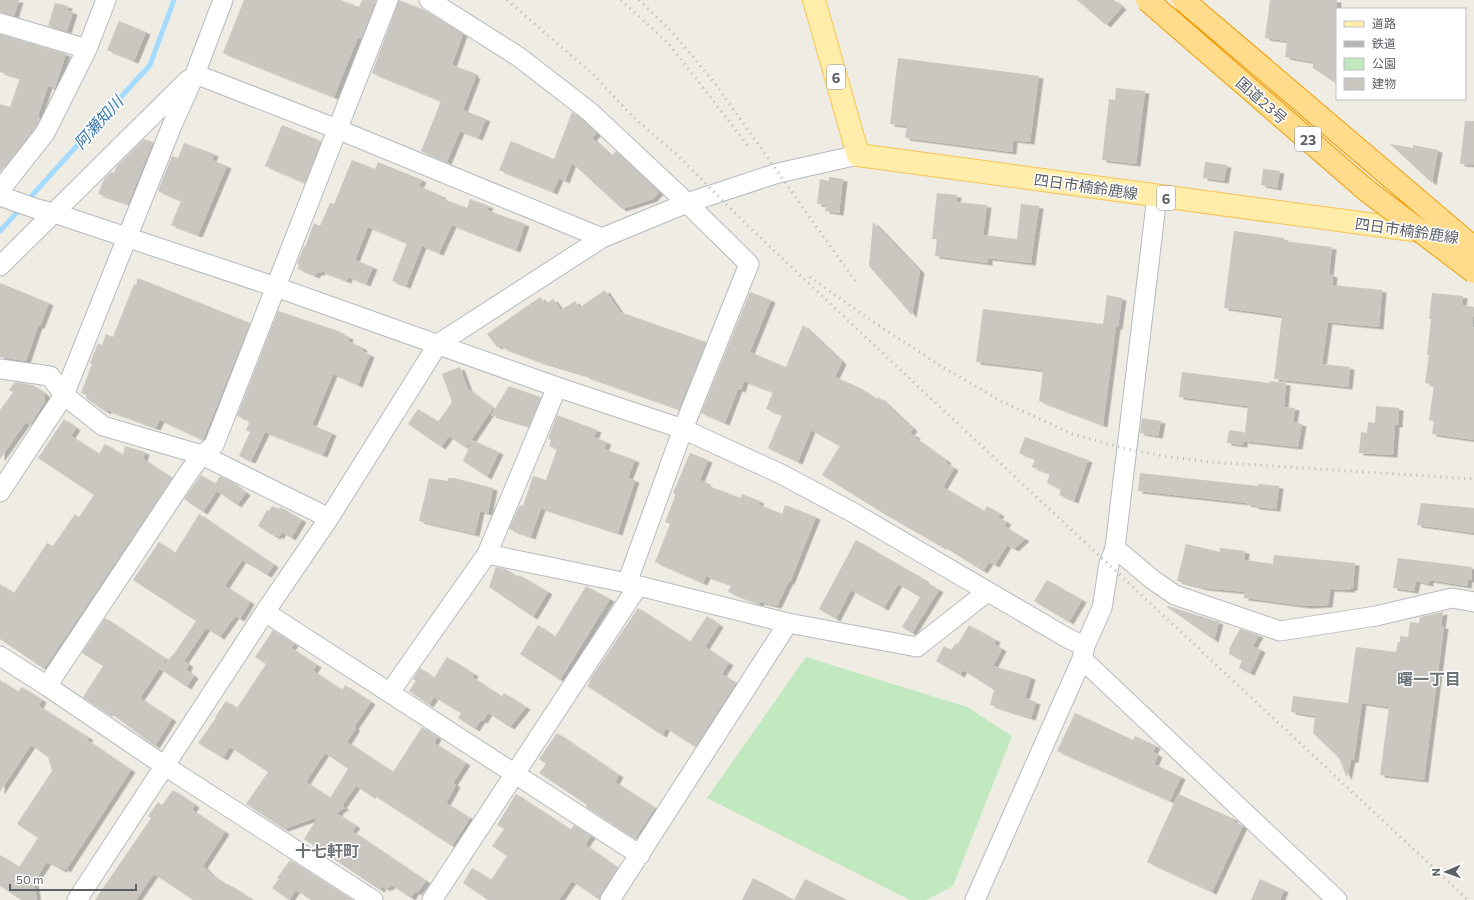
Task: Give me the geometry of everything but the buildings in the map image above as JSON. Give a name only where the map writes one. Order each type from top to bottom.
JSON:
[{"type":"highway","name":"国道23号","points":[[1147,0],[1366,190],[1474,272]]},
{"type":"highway","name":"国道23号","points":[[1183,0],[1377,167],[1474,248]]},
{"type":"main road","name":"6","points":[[814,0],[858,155]]},
{"type":"main road","name":"四日市楠鈴鹿線","points":[[858,155],[1474,238]]},
{"type":"street","points":[[106,0],[87,50],[45,133],[4,195],[46,211],[276,287],[557,387],[683,429],[781,474],[852,512],[1069,639],[1336,900]]},
{"type":"street","points":[[0,492],[64,394],[223,0]]},
{"type":"street","points":[[47,686],[189,472],[202,455],[214,445],[388,0]]},
{"type":"street","points":[[429,0],[519,57],[590,112],[687,203],[749,264],[683,429],[633,584],[515,773],[432,900]]},
{"type":"street","points":[[0,23],[87,50]]},
{"type":"street","points":[[194,74],[337,129],[602,238]]},
{"type":"street","points":[[0,266],[46,211],[194,74]]},
{"type":"street","points":[[77,900],[265,612],[330,518],[438,344],[602,238],[687,203],[778,173],[858,155]]},
{"type":"street","points":[[975,900],[1084,653],[1102,608],[1109,564],[1115,548],[1157,196]]},
{"type":"street","points":[[0,369],[50,376],[64,394],[103,426],[202,455],[330,518]]},
{"type":"street","points":[[390,692],[486,554],[557,387]]},
{"type":"street","points":[[1115,548],[1153,580],[1175,595],[1280,631],[1376,616],[1452,598],[1474,602]]},
{"type":"street","points":[[486,554],[633,584],[788,623],[917,647],[987,592]]},
{"type":"street","points":[[265,612],[640,855]]},
{"type":"street","points":[[610,900],[788,623]]},
{"type":"street","points":[[0,656],[47,686],[164,766],[373,900]]},
{"type":"green space","points":[[806,657],[967,707],[1012,736],[953,886],[926,900],[910,900],[707,798]]},
{"type":"waterway","name":"阿瀬知川","points":[[26,202],[150,65],[174,0]]},
{"type":"waterway","name":"阿瀬知川","points":[[0,231],[21,208]]},
{"type":"railway","points":[[507,0],[594,75],[631,115],[677,155],[747,225],[909,378],[1468,900]]},
{"type":"railway","points":[[621,0],[669,44],[749,147]]},
{"type":"railway","points":[[639,0],[672,32],[714,82],[855,281]]},
{"type":"railway","points":[[810,277],[872,321],[944,368],[1001,401],[1072,434],[1127,449],[1170,457],[1210,462],[1474,479]]},
{"type":"district","name":"曙一丁目","points":[[1429,678]]},
{"type":"district","name":"十七軒町","points":[[327,850]]}]
